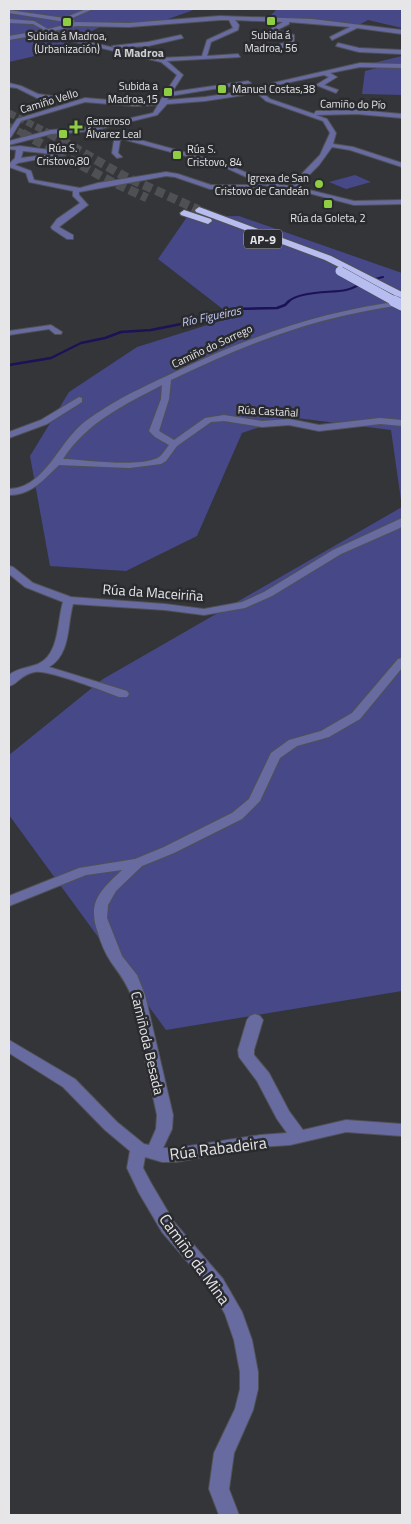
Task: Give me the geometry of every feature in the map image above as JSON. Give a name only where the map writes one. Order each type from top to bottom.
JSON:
[{"type":"highway","name":"AP-9","points":[[199,210],[328,258],[402,304]]},
{"type":"highway","name":"AP-9","points":[[184,212],[344,269],[402,296]]},
{"type":"street","points":[[9,11],[14,9]]},
{"type":"street","points":[[18,22],[50,9]]},
{"type":"street","points":[[64,20],[90,9]]},
{"type":"street","points":[[9,11],[64,20],[76,24]]},
{"type":"street","points":[[260,18],[267,13]]},
{"type":"street","points":[[9,38],[76,24],[129,25],[206,18],[260,18],[357,26],[402,32]]},
{"type":"street","points":[[204,58],[209,41],[236,29],[236,25],[230,18]]},
{"type":"street","points":[[280,51],[283,44],[291,43],[292,36],[281,35],[272,30],[287,23],[284,20]]},
{"type":"street","points":[[9,21],[34,23],[69,39],[160,60],[238,56]]},
{"type":"street","points":[[332,38],[357,26]]},
{"type":"street","points":[[376,37],[388,30]]},
{"type":"street","points":[[102,47],[148,44],[181,37]]},
{"type":"street","points":[[338,46],[402,54]]},
{"type":"street","points":[[360,65],[402,54]]},
{"type":"street","points":[[9,144],[51,132],[92,129],[152,116],[158,112],[164,103],[180,74],[160,60]]},
{"type":"street","points":[[360,65],[402,66]]},
{"type":"street","name":"Camiño Vello","points":[[9,136],[19,120],[86,100],[134,104],[205,99],[258,91],[275,84],[360,65]]},
{"type":"street","points":[[323,73],[334,77],[319,85],[336,91]]},
{"type":"street","points":[[169,94],[248,83]]},
{"type":"street","points":[[9,85],[37,96],[86,100]]},
{"type":"street","points":[[9,93],[23,89]]},
{"type":"street","points":[[258,91],[268,100],[327,121],[333,133],[330,145],[321,159],[292,188]]},
{"type":"street","name":"Camiño do Pío","points":[[304,112],[321,114],[357,112],[402,116]]},
{"type":"street","points":[[20,148],[18,158],[10,166],[29,172],[31,181],[76,189],[166,174],[176,175],[210,187],[252,187],[266,181],[267,178],[261,174],[92,129]]},
{"type":"street","points":[[119,157],[115,153],[117,140],[120,138]]},
{"type":"street","points":[[330,145],[359,150],[402,165]]},
{"type":"street","points":[[359,150],[376,146]]},
{"type":"street","points":[[9,148],[62,154],[15,161]]},
{"type":"street","points":[[262,183],[354,203],[402,202]]},
{"type":"street","points":[[70,237],[55,227],[60,221],[84,205],[84,202],[76,196],[76,189]]},
{"type":"street","name":"Camiño do Sorrego","points":[[57,462],[73,438],[82,430],[135,395],[218,354],[267,333],[349,310],[402,304]]},
{"type":"street","points":[[9,333],[35,330],[46,326],[50,326],[58,332]]},
{"type":"street","points":[[167,379],[164,399],[154,431],[166,441],[174,444]]},
{"type":"street","points":[[9,434],[44,422],[79,400]]},
{"type":"street","name":"Rúa Castañal","points":[[57,462],[150,464],[163,459],[174,444],[208,420],[214,418],[247,423],[289,422],[319,428],[338,428],[380,421],[402,423]]},
{"type":"street","points":[[9,492],[21,492],[27,489],[57,462]]},
{"type":"street","name":"Rúa da Maceiriña","points":[[9,569],[29,585],[69,600],[165,607],[204,612],[245,605],[268,594],[337,552],[400,526]]},
{"type":"street","points":[[9,683],[10,679],[19,673],[39,668],[52,659],[61,641],[69,600]]},
{"type":"street","points":[[9,901],[37,888],[84,871],[137,863],[169,850],[237,816],[254,801],[275,756],[293,743],[326,734],[356,716],[402,661]]},
{"type":"street","points":[[39,668],[73,676],[123,694]]},
{"type":"street","name":"Camiñoda Besada","points":[[137,863],[112,888],[101,905],[100,918],[116,958],[132,979],[138,995],[165,1116],[164,1129],[146,1151]]},
{"type":"street","points":[[255,1020],[246,1050],[247,1057],[263,1077],[283,1115],[299,1137]]},
{"type":"street","points":[[9,1046],[70,1083],[111,1126],[146,1151]]},
{"type":"street","name":"Rúa Rabadeira","points":[[146,1151],[176,1154],[299,1137],[346,1126],[402,1130]]},
{"type":"street","name":"Camiño da Mina","points":[[146,1151],[136,1168],[145,1188],[168,1227],[217,1284],[233,1312],[243,1340],[249,1372],[249,1389],[244,1410],[224,1454],[220,1489],[228,1515]]},
{"type":"shaded area","points":[[9,9],[196,9],[160,22],[100,27],[59,47],[31,57],[9,62]]},
{"type":"shaded area","points":[[277,9],[402,9],[402,28],[368,20],[359,25],[268,18]]},
{"type":"shaded area","points":[[402,56],[402,95],[362,94],[365,71],[385,66],[369,64]]},
{"type":"shaded area","points":[[355,175],[371,182],[346,189],[329,182]]},
{"type":"shaded area","points":[[239,216],[402,273],[402,507],[391,430],[289,417],[242,433],[197,536],[126,571],[50,566],[30,456],[69,392],[137,347],[233,317],[158,259],[187,217]]},
{"type":"shaded area","points":[[402,507],[402,991],[166,1030],[9,815],[9,755],[103,679]]},
{"type":"waterway","name":"Río Figueiras","points":[[371,280],[383,277]]},
{"type":"waterway","name":"Río Figueiras","points":[[288,302],[299,296],[346,290],[361,284]]},
{"type":"waterway","name":"Río Figueiras","points":[[9,365],[51,358],[81,343],[105,338],[121,332],[151,330],[191,322],[233,309],[277,308],[288,302]]},
{"type":"tunnel","points":[[9,113],[49,133]]},
{"type":"tunnel","points":[[9,126],[24,134]]},
{"type":"tunnel","points":[[22,133],[110,181],[147,198]]},
{"type":"tunnel","points":[[49,133],[124,176],[199,210]]},
{"type":"place","name":"Subida á Madroa, 56","points":[[271,21]]},
{"type":"place","name":"Subida á Madroa, (Urbanización)","points":[[67,22]]},
{"type":"place","name":"Manuel Costas,38","points":[[222,89]]},
{"type":"place","name":"Subida a Madroa,15","points":[[168,92]]},
{"type":"place","name":"Generoso Álvarez Leal","points":[[76,127]]},
{"type":"place","name":"Rúa S. Cristovo,80","points":[[63,134]]},
{"type":"place","name":"Rúa S. Cristovo, 84","points":[[177,155]]},
{"type":"place","name":"Igrexa de San Cristovo de Candeán","points":[[319,184]]},
{"type":"place","name":"Rúa da Goleta, 2","points":[[328,204]]},
{"type":"district","name":"A Madroa","points":[[139,52]]}]
